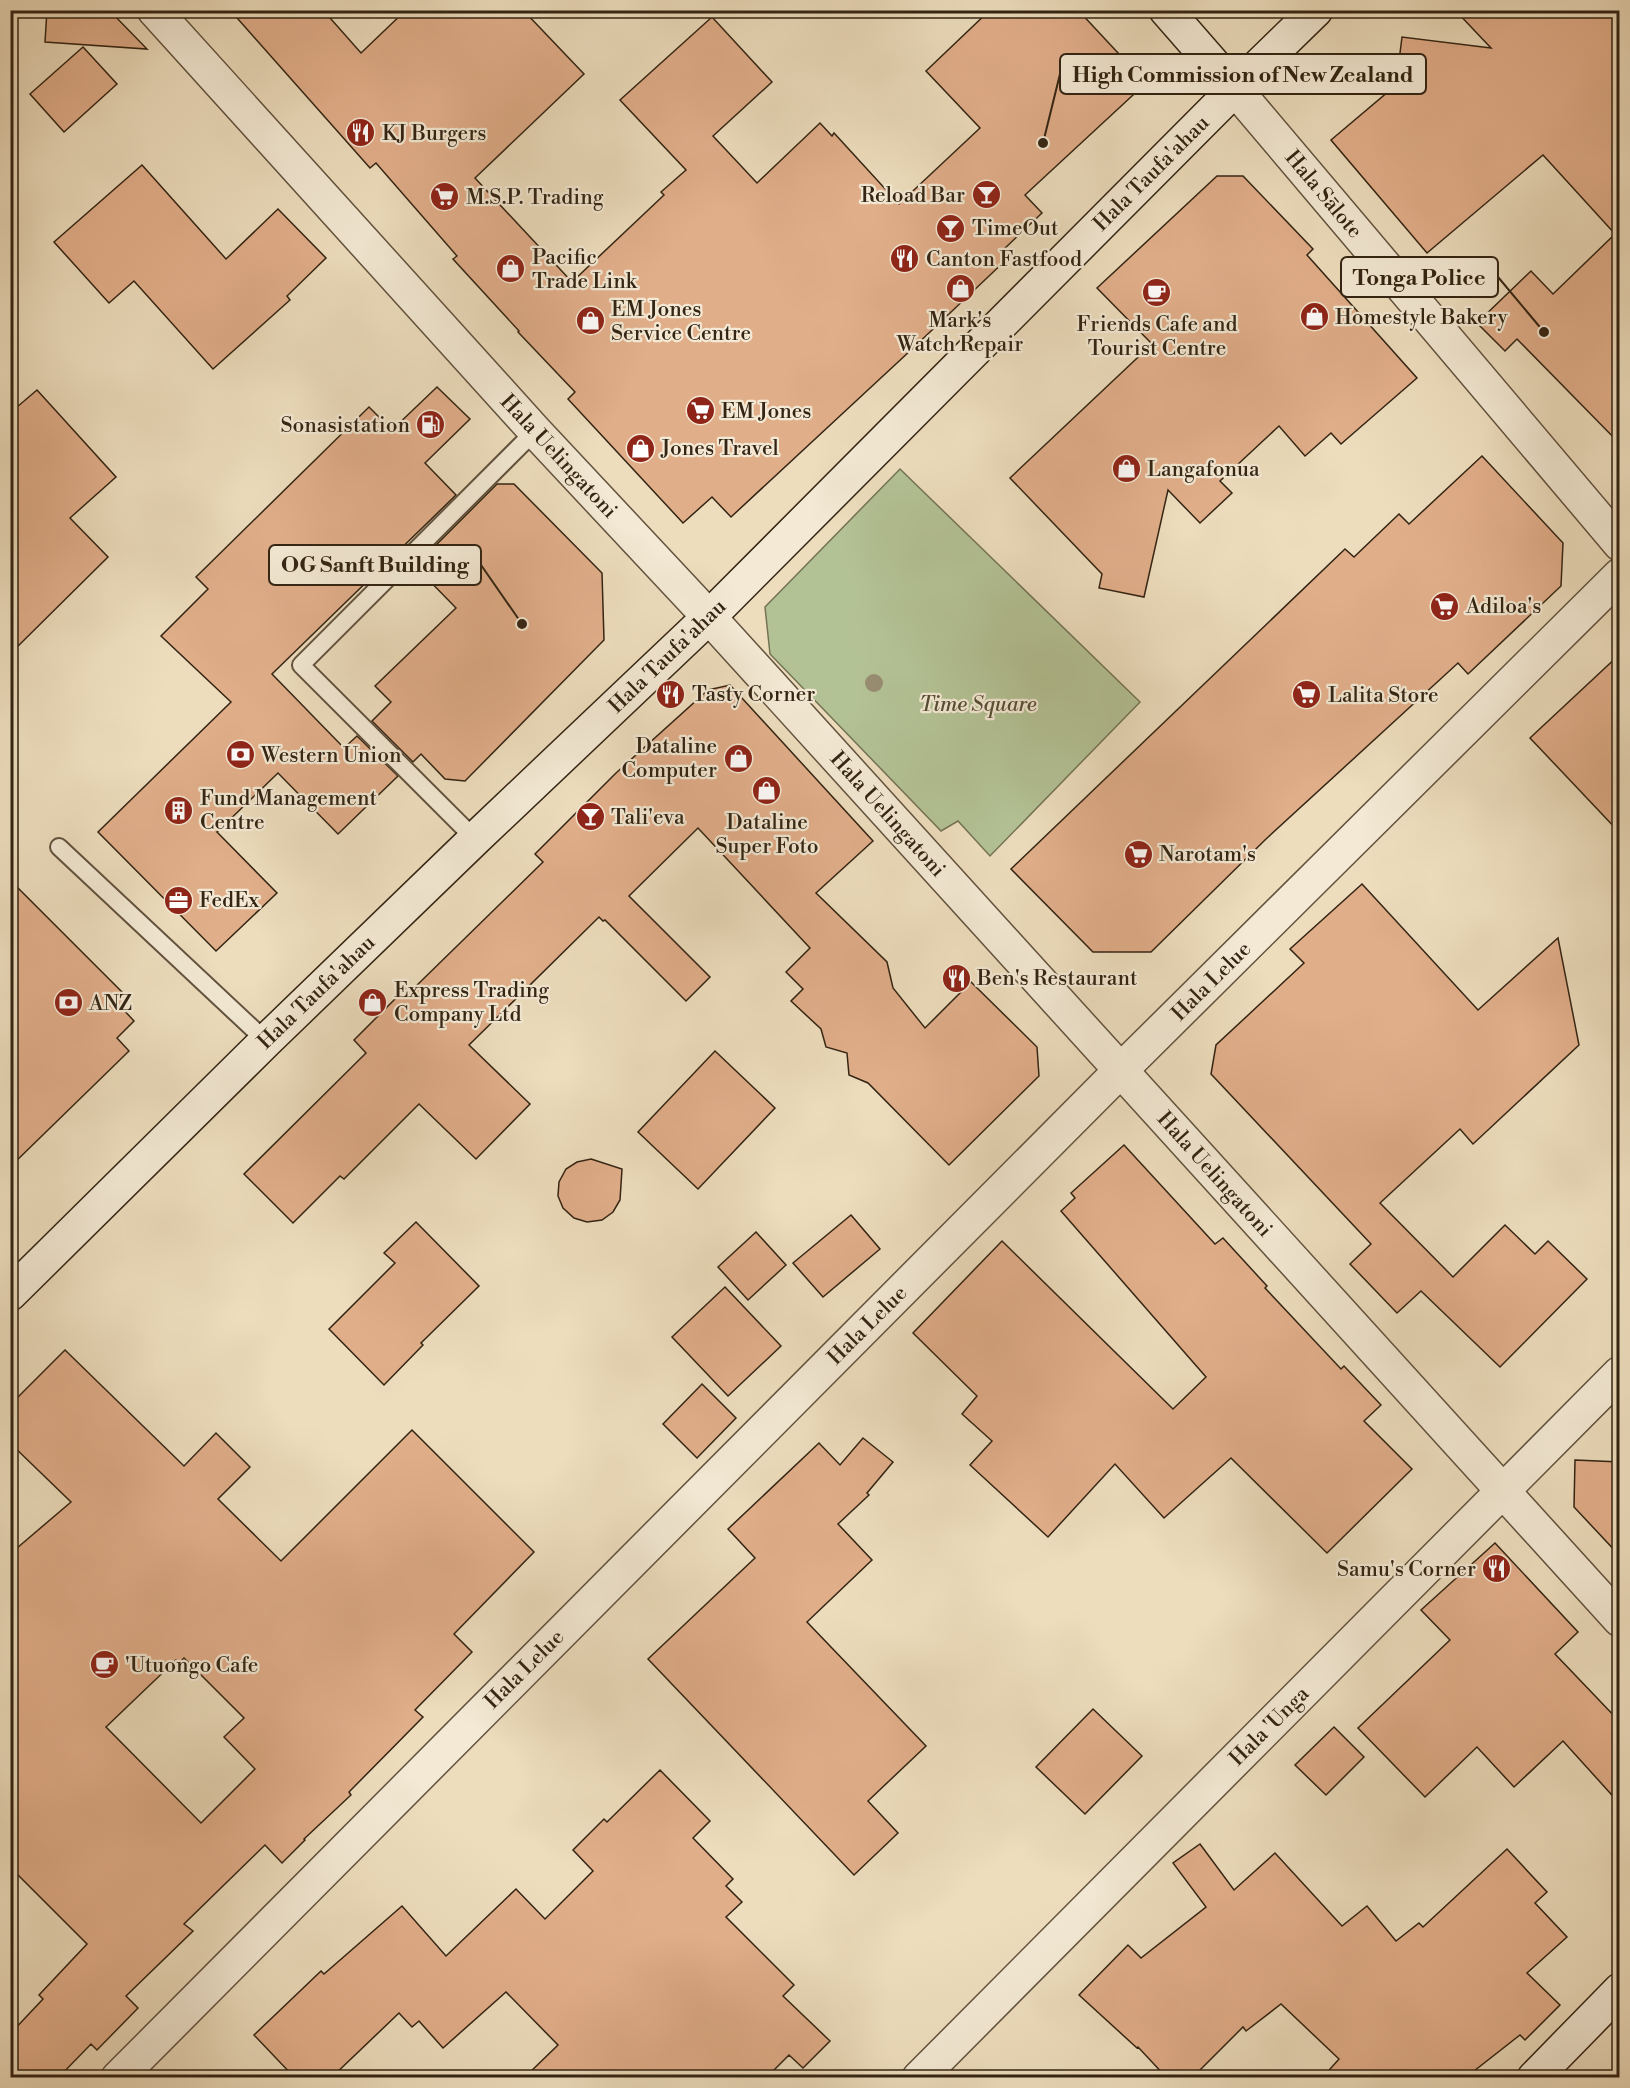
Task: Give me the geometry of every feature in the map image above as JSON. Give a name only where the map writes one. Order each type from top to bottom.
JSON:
[{"type":"street","name":"Hala Uelingatoni","points":[[154,10],[535,430],[710,617],[1620,1620]]},
{"type":"street","name":"Hala Sālote","points":[[1166,10],[1620,544]]},
{"type":"street","name":"Hala Taufa'ahau","points":[[10,1294],[266,1041],[710,617],[1316,10]]},
{"type":"street","name":"Hala Lelue","points":[[118,2078],[1120,1071],[1620,575]]},
{"type":"street","name":"Hala 'Unga","points":[[919,2078],[1620,1374]]},
{"type":"street","points":[[1534,2078],[1620,1990]]},
{"type":"lane","points":[[475,839],[301,665],[535,430]]},
{"type":"lane","points":[[59,847],[266,1041]]},
{"type":"green space","name":"Time Square","points":[[900,469],[1140,702],[990,856],[958,821],[941,831],[770,654],[765,607]]},
{"type":"building","points":[[47,10],[109,10],[147,49],[45,42]]},
{"type":"building","points":[[230,10],[323,10],[361,53],[406,10],[523,10],[584,74],[475,178],[572,282],[664,195],[661,192],[686,170],[620,100],[712,17],[772,82],[713,136],[757,183],[820,123],[832,136],[834,133],[899,204],[980,128],[926,71],[990,10],[1078,10],[1146,83],[1025,195],[1042,213],[1002,251],[1008,258],[731,517],[712,497],[683,523],[568,399],[575,392],[453,259],[457,256],[376,163],[370,168]]},
{"type":"building","points":[[1455,10],[1620,10],[1620,444],[1517,339],[1505,351],[1477,323],[1531,271],[1553,294],[1615,234],[1543,155],[1427,253],[1331,140],[1396,85],[1402,37],[1491,48]]},
{"type":"building","points":[[83,47],[117,84],[64,132],[30,94]]},
{"type":"building","points":[[142,165],[226,259],[278,209],[326,258],[287,296],[290,300],[213,369],[134,281],[109,303],[54,242]]},
{"type":"building","points":[[1217,176],[1243,176],[1313,249],[1307,255],[1417,378],[1341,444],[1331,433],[1305,456],[1279,426],[1220,481],[1232,493],[1200,523],[1168,490],[1144,597],[1099,588],[1102,574],[1010,478],[1152,344],[1097,288]]},
{"type":"building","points":[[437,387],[470,419],[425,463],[456,495],[272,674],[344,748],[357,736],[398,776],[338,834],[278,773],[217,832],[277,893],[216,951],[98,832],[231,702],[161,636],[208,589],[196,577],[369,407],[392,430]]},
{"type":"building","points":[[37,390],[116,477],[70,518],[108,557],[10,654],[10,413]]},
{"type":"building","points":[[1482,456],[1563,543],[1561,586],[1468,674],[1458,663],[1266,839],[1151,952],[1093,952],[1011,869],[1345,549],[1354,557],[1399,514],[1409,524]]},
{"type":"building","points":[[497,484],[514,484],[602,573],[604,640],[465,781],[445,779],[421,754],[413,762],[372,721],[391,702],[375,686],[456,608],[415,566]]},
{"type":"building","points":[[1620,654],[1620,833],[1530,738]]},
{"type":"building","points":[[730,685],[873,841],[816,893],[887,962],[893,988],[925,1028],[971,982],[1037,1047],[1039,1076],[949,1165],[868,1083],[849,1075],[847,1053],[826,1047],[821,1029],[791,1001],[803,989],[786,972],[810,948],[698,828],[629,896],[710,977],[686,1001],[605,920],[599,917],[469,1045],[530,1104],[476,1159],[419,1104],[344,1179],[340,1176],[293,1223],[244,1174],[366,1053],[354,1040],[408,986],[412,990],[543,862],[535,854],[616,773],[708,690]]},
{"type":"building","name":"ANZ","points":[[10,880],[129,999],[121,1007],[134,1021],[117,1038],[129,1051],[10,1167]]},
{"type":"building","points":[[1362,884],[1478,1010],[1558,938],[1579,1045],[1473,1144],[1460,1129],[1380,1203],[1453,1277],[1505,1225],[1535,1254],[1548,1241],[1587,1279],[1500,1367],[1421,1291],[1397,1313],[1350,1264],[1371,1244],[1211,1074],[1216,1045],[1304,963],[1290,949]]},
{"type":"building","points":[[715,1051],[775,1108],[698,1189],[638,1132]]},
{"type":"building","points":[[1124,1145],[1215,1244],[1223,1238],[1267,1286],[1265,1288],[1341,1369],[1344,1366],[1381,1405],[1364,1421],[1412,1469],[1327,1553],[1231,1458],[1164,1518],[1115,1464],[1048,1537],[970,1465],[992,1441],[962,1414],[977,1396],[913,1333],[1002,1241],[1173,1409],[1206,1377],[1061,1211],[1075,1198],[1071,1193]]},
{"type":"building","points":[[591,1159],[622,1169],[620,1200],[613,1212],[602,1220],[587,1222],[574,1218],[563,1208],[558,1196],[559,1182],[566,1169],[577,1162]]},
{"type":"building","points":[[851,1215],[880,1249],[823,1297],[793,1263]]},
{"type":"building","points":[[416,1222],[479,1286],[421,1343],[423,1345],[384,1385],[329,1329],[395,1263],[384,1253]]},
{"type":"building","points":[[756,1232],[786,1265],[748,1300],[718,1267]]},
{"type":"building","points":[[725,1287],[781,1346],[728,1396],[672,1337]]},
{"type":"building","points":[[65,1350],[184,1466],[216,1433],[250,1467],[218,1499],[281,1561],[412,1430],[534,1552],[454,1634],[472,1652],[415,1710],[423,1717],[349,1792],[351,1795],[282,1863],[265,1845],[184,1924],[193,1931],[126,1996],[138,2008],[97,2050],[91,2044],[58,2078],[10,2078],[10,2034],[43,1999],[39,1995],[87,1944],[10,1867],[10,1554],[71,1502],[10,1443],[10,1405]],"holes":[[[184,1658],[244,1718],[224,1737],[255,1769],[201,1823],[106,1727],[176,1660],[179,1663]]]},
{"type":"building","points":[[702,1384],[736,1418],[697,1458],[663,1424]]},
{"type":"building","points":[[863,1438],[893,1462],[867,1493],[869,1495],[838,1524],[872,1560],[807,1622],[926,1746],[868,1801],[898,1833],[854,1875],[648,1659],[755,1558],[728,1529],[819,1443],[840,1465]]},
{"type":"building","points":[[1575,1460],[1620,1462],[1620,1556],[1574,1507]]},
{"type":"building","points":[[1495,1543],[1578,1632],[1555,1654],[1620,1722],[1620,1804],[1563,1741],[1514,1787],[1477,1747],[1425,1797],[1358,1728],[1450,1640],[1421,1610]]},
{"type":"building","points":[[1093,1709],[1142,1756],[1085,1814],[1036,1767]]},
{"type":"building","points":[[1334,1727],[1364,1757],[1326,1795],[1295,1765]]},
{"type":"building","points":[[660,1770],[710,1821],[693,1838],[733,1879],[726,1886],[742,1902],[726,1917],[794,1985],[783,1996],[830,2041],[803,2068],[789,2055],[766,2078],[524,2078],[558,2045],[506,1992],[443,2048],[419,2021],[412,2027],[399,2013],[331,2078],[295,2078],[254,2035],[321,1971],[324,1974],[402,1906],[446,1956],[516,1889],[545,1919],[593,1871],[573,1850],[604,1819],[607,1822]]},
{"type":"building","points":[[1200,1844],[1234,1890],[1275,1853],[1342,1926],[1367,1906],[1396,1941],[1419,1923],[1423,1927],[1507,1849],[1547,1892],[1535,1903],[1567,1937],[1527,1973],[1560,2005],[1525,2040],[1520,2035],[1465,2078],[1322,2078],[1339,2059],[1281,2004],[1246,2031],[1243,2027],[1192,2078],[1167,2078],[1138,2047],[1079,1995],[1128,1945],[1141,1958],[1206,1907],[1173,1863]]},
{"type":"place","name":"KJ Burgers","points":[[361,133]]},
{"type":"place","name":"High Commission of New Zealand","points":[[1043,143]]},
{"type":"place","name":"Reload Bar","points":[[986,195]]},
{"type":"place","name":"M.S.P. Trading","points":[[445,197]]},
{"type":"place","name":"TimeOut","points":[[951,228]]},
{"type":"place","name":"Canton Fastfood","points":[[905,259]]},
{"type":"place","name":"Pacific Trade Link","points":[[511,269]]},
{"type":"place","name":"Mark's Watch Repair","points":[[960,289]]},
{"type":"place","name":"Friends Cafe and Tourist Centre","points":[[1157,293]]},
{"type":"place","name":"Homestyle Bakery","points":[[1314,317]]},
{"type":"place","name":"EM Jones Service Centre","points":[[590,321]]},
{"type":"place","name":"Tonga Police","points":[[1544,332]]},
{"type":"place","name":"EM Jones","points":[[700,411]]},
{"type":"place","name":"Sonasistation","points":[[431,425]]},
{"type":"place","name":"Jones Travel","points":[[640,448]]},
{"type":"place","name":"Langafonua","points":[[1126,469]]},
{"type":"place","name":"Adiloa's","points":[[1445,606]]},
{"type":"place","name":"OG Sanft Building","points":[[522,624]]},
{"type":"place","name":"Tasty Corner","points":[[671,694]]},
{"type":"place","name":"Lalita Store","points":[[1307,695]]},
{"type":"place","name":"Western Union","points":[[240,755]]},
{"type":"place","name":"Dataline Computer","points":[[738,758]]},
{"type":"place","name":"Dataline Super Foto","points":[[767,791]]},
{"type":"place","name":"Fund Management Centre","points":[[179,810]]},
{"type":"place","name":"Tali'eva","points":[[590,817]]},
{"type":"place","name":"Narotam's","points":[[1138,854]]},
{"type":"place","name":"FedEx","points":[[178,900]]},
{"type":"place","name":"Ben's Restaurant","points":[[956,978]]},
{"type":"place","name":"Express Trading Company Ltd","points":[[373,1002]]},
{"type":"place","name":"ANZ","points":[[68,1003]]},
{"type":"place","name":"Samu's Corner","points":[[1497,1569]]},
{"type":"place","name":"'Utuongo Cafe","points":[[104,1665]]}]
